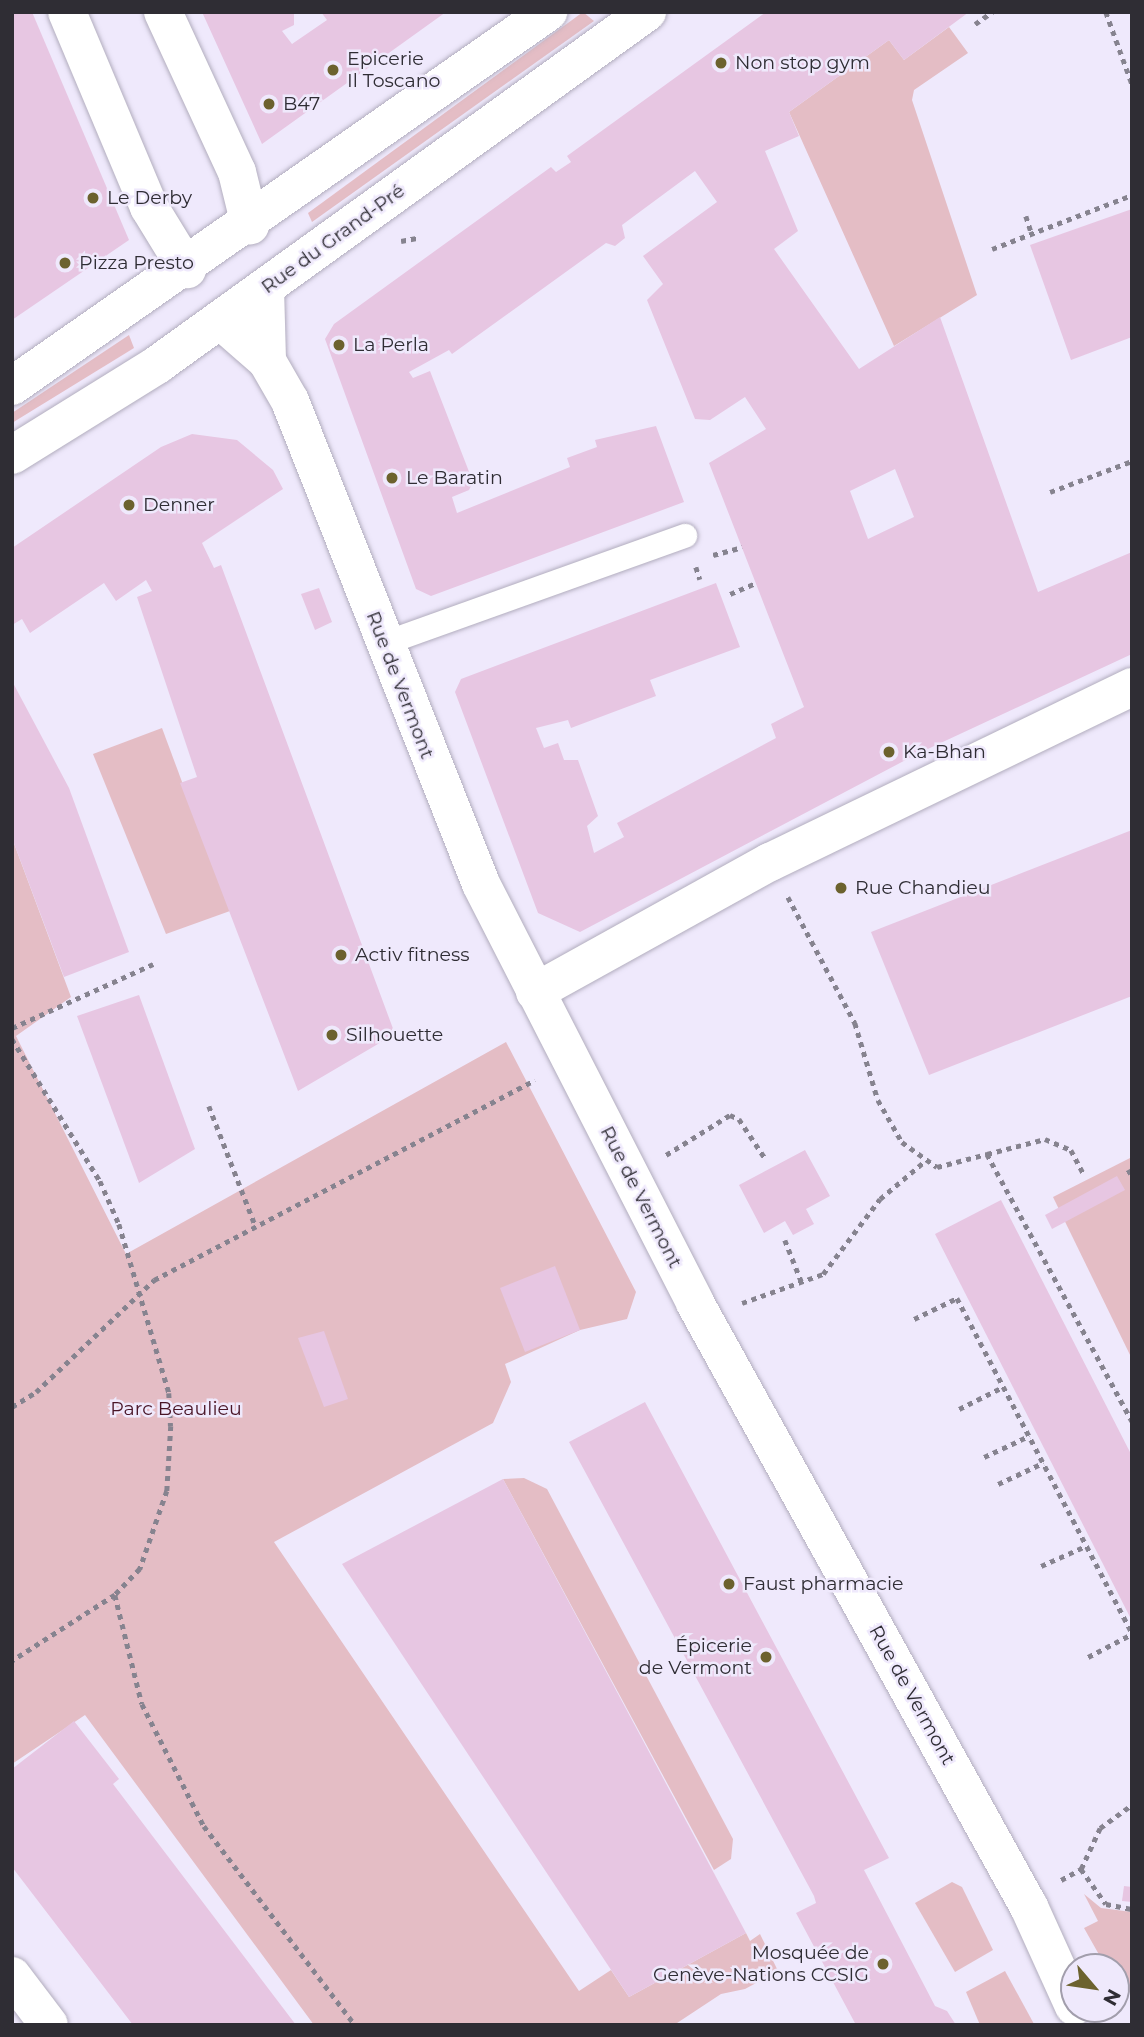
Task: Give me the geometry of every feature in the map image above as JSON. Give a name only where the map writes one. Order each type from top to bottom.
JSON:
[{"type":"street","name":"Rue de Vermont","points":[[66,12],[149,206],[220,320],[267,361],[290,401],[383,644],[481,884],[535,992],[695,1303],[1029,1907],[1060,1975]]},
{"type":"street","name":"Rue de Vermont","points":[[163,12],[237,172],[265,288],[267,361]]},
{"type":"street","points":[[12,386],[187,269],[548,12]]},
{"type":"street","name":"Rue du Grand-Pré","points":[[12,455],[220,320],[647,12]]},
{"type":"street","points":[[535,992],[770,862],[1132,687]]},
{"type":"street","points":[[12,1976],[48,2025]]},
{"type":"lane","points":[[383,644],[685,536]]},
{"type":"path","points":[[975,24],[992,12]]},
{"type":"path","points":[[1106,12],[1132,84]]},
{"type":"path","points":[[992,248],[1132,195]]},
{"type":"path","points":[[1026,216],[1032,234]]},
{"type":"path","points":[[1050,492],[1132,461]]},
{"type":"path","points":[[708,556],[742,547]]},
{"type":"path","points":[[730,594],[756,583]]},
{"type":"path","points":[[770,862],[855,1023],[878,1100],[902,1142],[937,1167],[1045,1139],[1071,1150],[1083,1172]]},
{"type":"path","points":[[12,1028],[153,964]]},
{"type":"path","points":[[12,1039],[100,1181],[141,1290],[169,1394],[167,1491],[140,1569],[115,1595],[12,1661]]},
{"type":"path","points":[[12,1406],[36,1392],[141,1290],[542,1076]]},
{"type":"path","points":[[209,1106],[256,1227]]},
{"type":"path","points":[[666,1155],[730,1115],[739,1119],[765,1158]]},
{"type":"path","points":[[986,1154],[1132,1420]]},
{"type":"path","points":[[741,1304],[823,1274],[842,1255],[880,1199],[925,1161]]},
{"type":"path","points":[[785,1240],[802,1283]]},
{"type":"path","points":[[914,1319],[957,1298],[1132,1634],[1088,1657]]},
{"type":"path","points":[[959,1409],[1003,1387]]},
{"type":"path","points":[[984,1457],[1029,1436]]},
{"type":"path","points":[[998,1484],[1043,1463]]},
{"type":"path","points":[[1041,1566],[1086,1546]]},
{"type":"path","points":[[115,1595],[142,1704],[205,1826],[355,2025]]},
{"type":"path","points":[[1052,1885],[1081,1869],[1100,1828],[1132,1805]]},
{"type":"path","points":[[1081,1869],[1106,1904],[1132,1909]]},
{"type":"green space","points":[[583,12],[594,21],[312,222],[308,213]]},
{"type":"green space","points":[[949,27],[968,53],[914,90],[912,100],[977,295],[894,346],[789,112],[889,40],[904,60]]},
{"type":"green space","points":[[129,335],[134,348],[12,423],[12,413]]},
{"type":"green space","points":[[162,728],[230,911],[166,934],[93,754]]},
{"type":"green space","name":"Parc Beaulieu","points":[[12,838],[71,997],[16,1036],[126,1254],[506,1042],[636,1292],[627,1319],[580,1330],[505,1364],[511,1382],[493,1423],[274,1542],[579,1991],[611,1970],[629,1997],[746,1933],[750,1941],[760,1934],[778,1971],[745,1989],[721,1994],[674,2025],[314,2025],[85,1715],[12,1764]]},
{"type":"green space","points":[[1132,1157],[1132,1359],[1053,1197]]},
{"type":"green space","points":[[524,1478],[547,1489],[733,1839],[731,1859],[714,1870],[503,1479]]},
{"type":"green space","points":[[952,1882],[962,1887],[993,1950],[955,1972],[915,1903]]},
{"type":"green space","points":[[1084,1894],[1101,1908],[1132,1912],[1132,1994],[1130,1953],[1098,1953],[1084,1928],[1098,1921]]},
{"type":"green space","points":[[1005,1971],[1034,2025],[980,2025],[966,1992]]},
{"type":"building","points":[[12,12],[32,12],[129,240],[12,320]]},
{"type":"building","points":[[202,12],[294,12],[294,25],[282,31],[292,44],[327,20],[321,12],[446,12],[262,144]]},
{"type":"building","points":[[766,12],[969,12],[904,60],[889,40],[789,112],[799,136],[765,151],[798,231],[774,249],[859,369],[940,317],[1038,592],[1132,552],[1132,654],[917,754],[580,932],[538,913],[455,692],[461,679],[716,583],[740,647],[650,680],[656,696],[571,728],[568,720],[536,728],[544,748],[558,743],[564,760],[578,760],[598,816],[587,826],[594,853],[624,837],[617,823],[776,738],[771,724],[804,707],[709,463],[766,429],[745,397],[710,420],[695,419],[647,300],[663,284],[643,256],[717,202],[695,171],[622,225],[625,238],[615,246],[606,243],[452,354],[449,350],[409,372],[413,378],[430,371],[473,482],[469,490],[452,497],[457,513],[570,467],[567,458],[597,447],[595,440],[656,426],[684,502],[431,596],[416,589],[325,339],[334,324],[551,167],[556,172],[571,162],[567,156]],"holes":[[[895,469],[914,517],[868,539],[850,491]]]},
{"type":"building","points":[[1132,209],[1132,337],[1071,360],[1030,245]]},
{"type":"building","points":[[192,434],[237,440],[273,470],[283,489],[202,543],[214,568],[221,565],[395,1034],[298,1091],[180,783],[197,777],[137,597],[152,591],[146,580],[116,601],[104,583],[30,633],[22,619],[12,625],[12,548],[161,447]]},
{"type":"building","points":[[319,588],[332,622],[315,630],[301,594]]},
{"type":"building","points":[[12,681],[69,788],[129,952],[64,977],[12,838]]},
{"type":"building","points":[[1132,830],[1132,996],[929,1075],[871,932]]},
{"type":"building","points":[[139,995],[195,1149],[139,1183],[77,1016]]},
{"type":"building","points":[[805,1150],[830,1196],[806,1209],[814,1224],[793,1235],[785,1221],[764,1233],[739,1185]]},
{"type":"building","points":[[1117,1176],[1125,1190],[1052,1229],[1045,1215]]},
{"type":"building","points":[[1001,1200],[1132,1456],[1132,1621],[935,1234]]},
{"type":"building","points":[[555,1266],[580,1330],[525,1352],[500,1288]]},
{"type":"building","points":[[324,1331],[348,1399],[324,1407],[298,1338]]},
{"type":"building","points":[[645,1402],[889,1858],[864,1870],[935,2006],[947,2011],[956,2025],[856,2025],[796,1913],[816,1903],[814,1896],[569,1442]]},
{"type":"building","points":[[503,1479],[746,1933],[629,1997],[342,1564]]},
{"type":"building","points":[[74,1721],[119,1779],[113,1784],[296,2025],[133,2025],[12,1867],[12,1769]]},
{"type":"building","points":[[1124,1886],[1132,1887],[1132,1902],[1122,1901]]},
{"type":"place","name":"Non stop gym","points":[[721,63]]},
{"type":"place","name":"Epicerie Il Toscano","points":[[333,70]]},
{"type":"place","name":"B47","points":[[269,104]]},
{"type":"place","name":"Le Derby","points":[[93,198]]},
{"type":"place","name":"Pizza Presto","points":[[65,263]]},
{"type":"place","name":"La Perla","points":[[339,345]]},
{"type":"place","name":"Le Baratin","points":[[392,478]]},
{"type":"place","name":"Denner","points":[[129,505]]},
{"type":"place","name":"Ka-Bhan","points":[[889,752]]},
{"type":"place","name":"Rue Chandieu","points":[[841,888]]},
{"type":"place","name":"Activ fitness","points":[[341,955]]},
{"type":"place","name":"Silhouette","points":[[332,1035]]},
{"type":"place","name":"Faust pharmacie","points":[[729,1584]]},
{"type":"place","name":"Épicerie de Vermont","points":[[766,1657]]},
{"type":"place","name":"Mosquée de Genève-Nations CCSIG","points":[[883,1964]]}]
